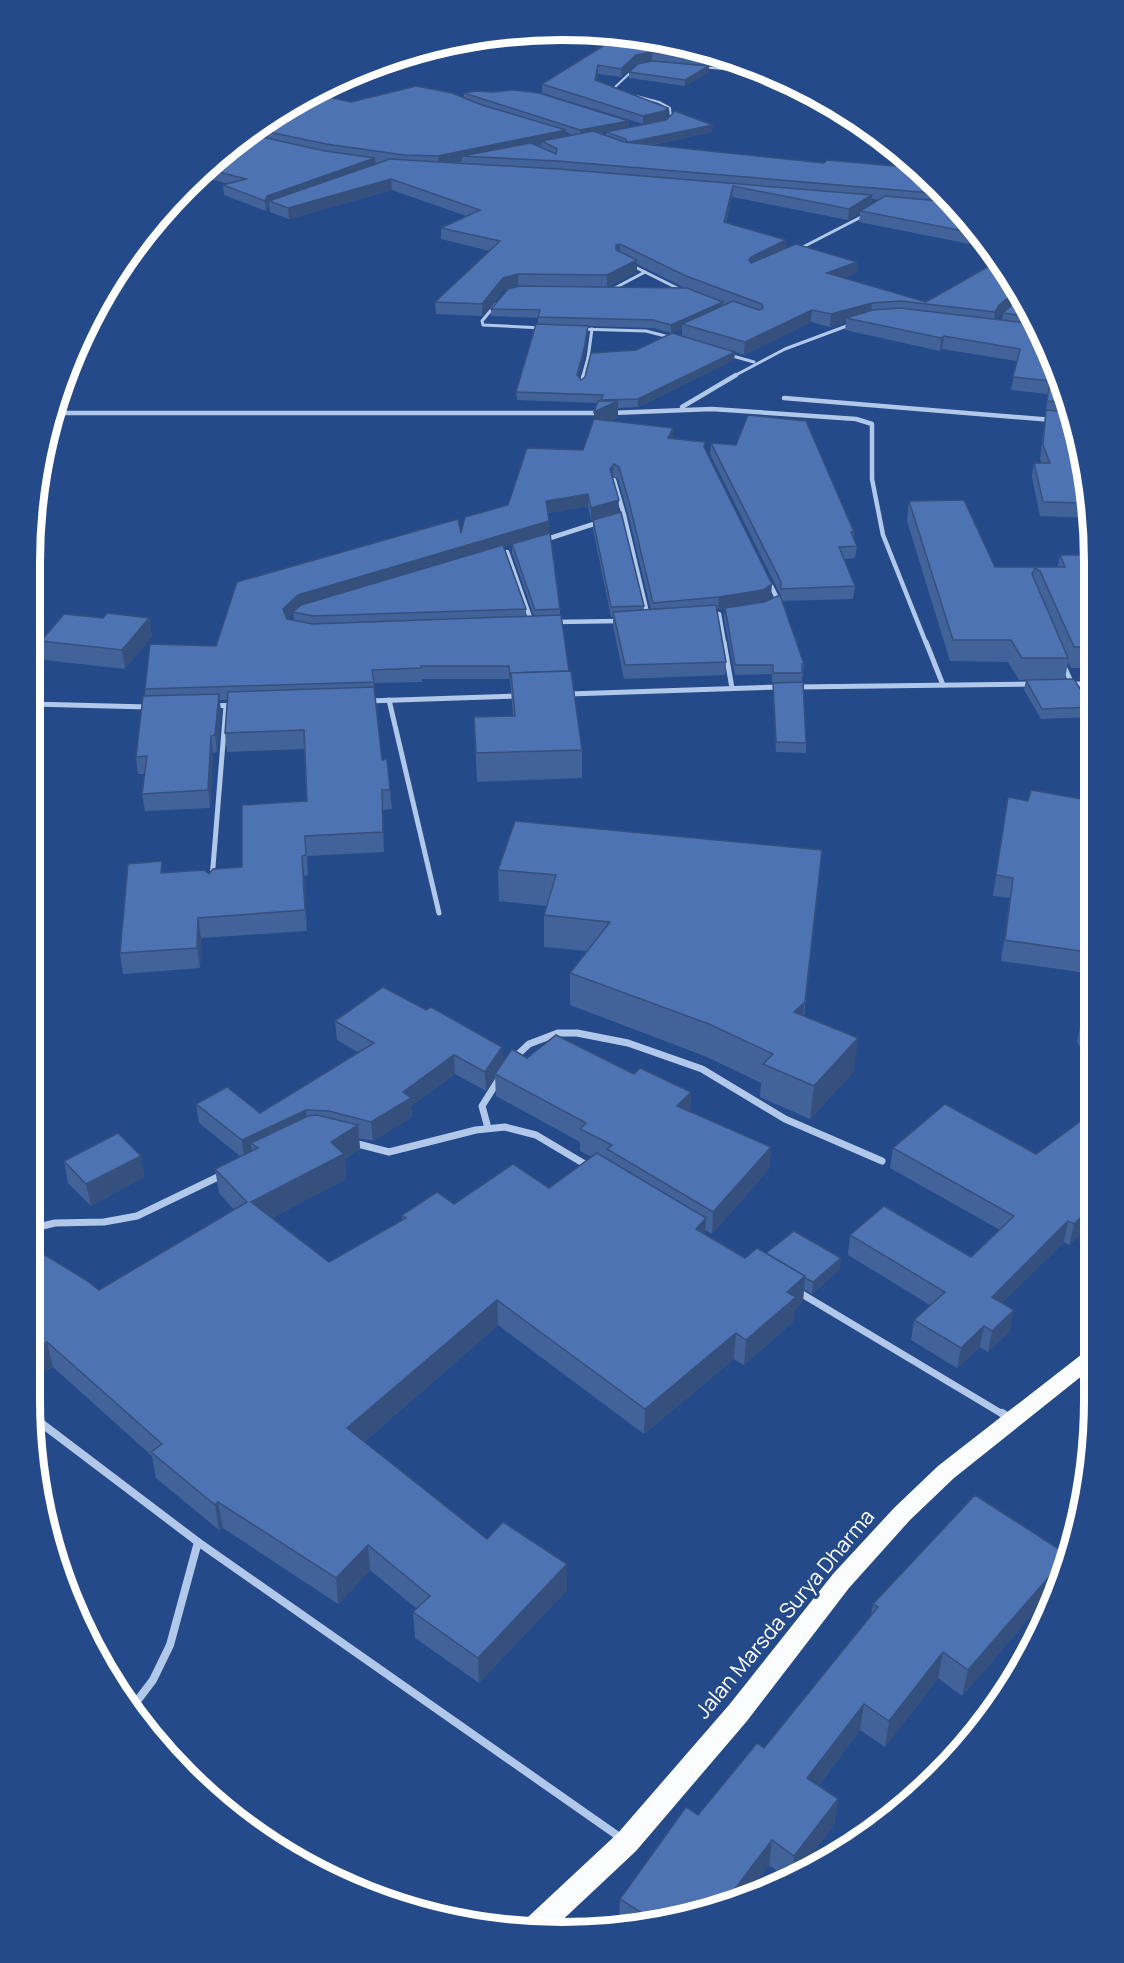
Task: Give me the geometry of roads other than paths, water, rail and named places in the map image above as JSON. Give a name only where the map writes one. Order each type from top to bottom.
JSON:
[{"type":"highway","name":"Jalan Marsda Surya Dharma","points":[[542,1921],[627,1842],[738,1713],[841,1581],[902,1514],[946,1472],[1084,1363]]},
{"type":"street","points":[[693,66],[736,70]]},
{"type":"street","points":[[621,93],[612,90],[636,67]]},
{"type":"street","points":[[631,95],[659,102],[670,108],[671,118],[665,123]]},
{"type":"street","points":[[791,253],[866,214]]},
{"type":"street","points":[[628,263],[687,292],[675,292]]},
{"type":"street","points":[[619,292],[608,291],[645,272]]},
{"type":"street","points":[[500,300],[482,321],[483,325],[547,328]]},
{"type":"street","points":[[680,408],[754,362],[825,332],[855,323]]},
{"type":"street","points":[[569,329],[646,331],[681,340]]},
{"type":"street","points":[[581,384],[592,329]]},
{"type":"street","points":[[662,342],[681,333]]},
{"type":"street","points":[[723,353],[754,362]]},
{"type":"street","points":[[588,358],[607,358]]},
{"type":"street","points":[[784,398],[1060,420]]},
{"type":"street","points":[[62,413],[604,414],[680,408],[741,410],[856,419],[872,424],[873,479],[883,535],[943,685]]},
{"type":"street","points":[[614,480],[649,620]]},
{"type":"street","points":[[613,518],[624,515]]},
{"type":"street","points":[[539,542],[603,522]]},
{"type":"street","points":[[496,555],[518,548]]},
{"type":"street","points":[[507,552],[532,623]]},
{"type":"street","points":[[765,575],[776,596],[776,601],[771,604]]},
{"type":"street","points":[[700,616],[730,612]]},
{"type":"street","points":[[719,614],[732,688]]},
{"type":"street","points":[[637,620],[660,619]]},
{"type":"street","points":[[520,624],[626,621]]},
{"type":"street","points":[[1063,664],[1072,684]]},
{"type":"street","points":[[567,694],[732,688],[1037,684]]},
{"type":"street","points":[[1060,684],[1084,684]]},
{"type":"street","points":[[366,701],[531,695]]},
{"type":"street","points":[[389,700],[439,913]]},
{"type":"street","points":[[40,704],[150,707]]},
{"type":"street","points":[[204,706],[237,705]]},
{"type":"street","points":[[211,889],[226,706]]},
{"type":"street","points":[[488,1128],[482,1107],[517,1054],[540,1039],[563,1032],[584,1034],[634,1046],[690,1064],[786,1120],[882,1161]]},
{"type":"street","points":[[345,1140],[378,1150],[403,1150],[488,1128],[517,1129],[540,1138],[591,1168]]},
{"type":"street","points":[[40,1227],[55,1223],[104,1222],[137,1216],[230,1171]]},
{"type":"street","points":[[787,1285],[1013,1420]]},
{"type":"street","points":[[41,1423],[198,1542],[627,1842]]},
{"type":"street","points":[[136,1702],[153,1680],[170,1645],[198,1542]]}]
